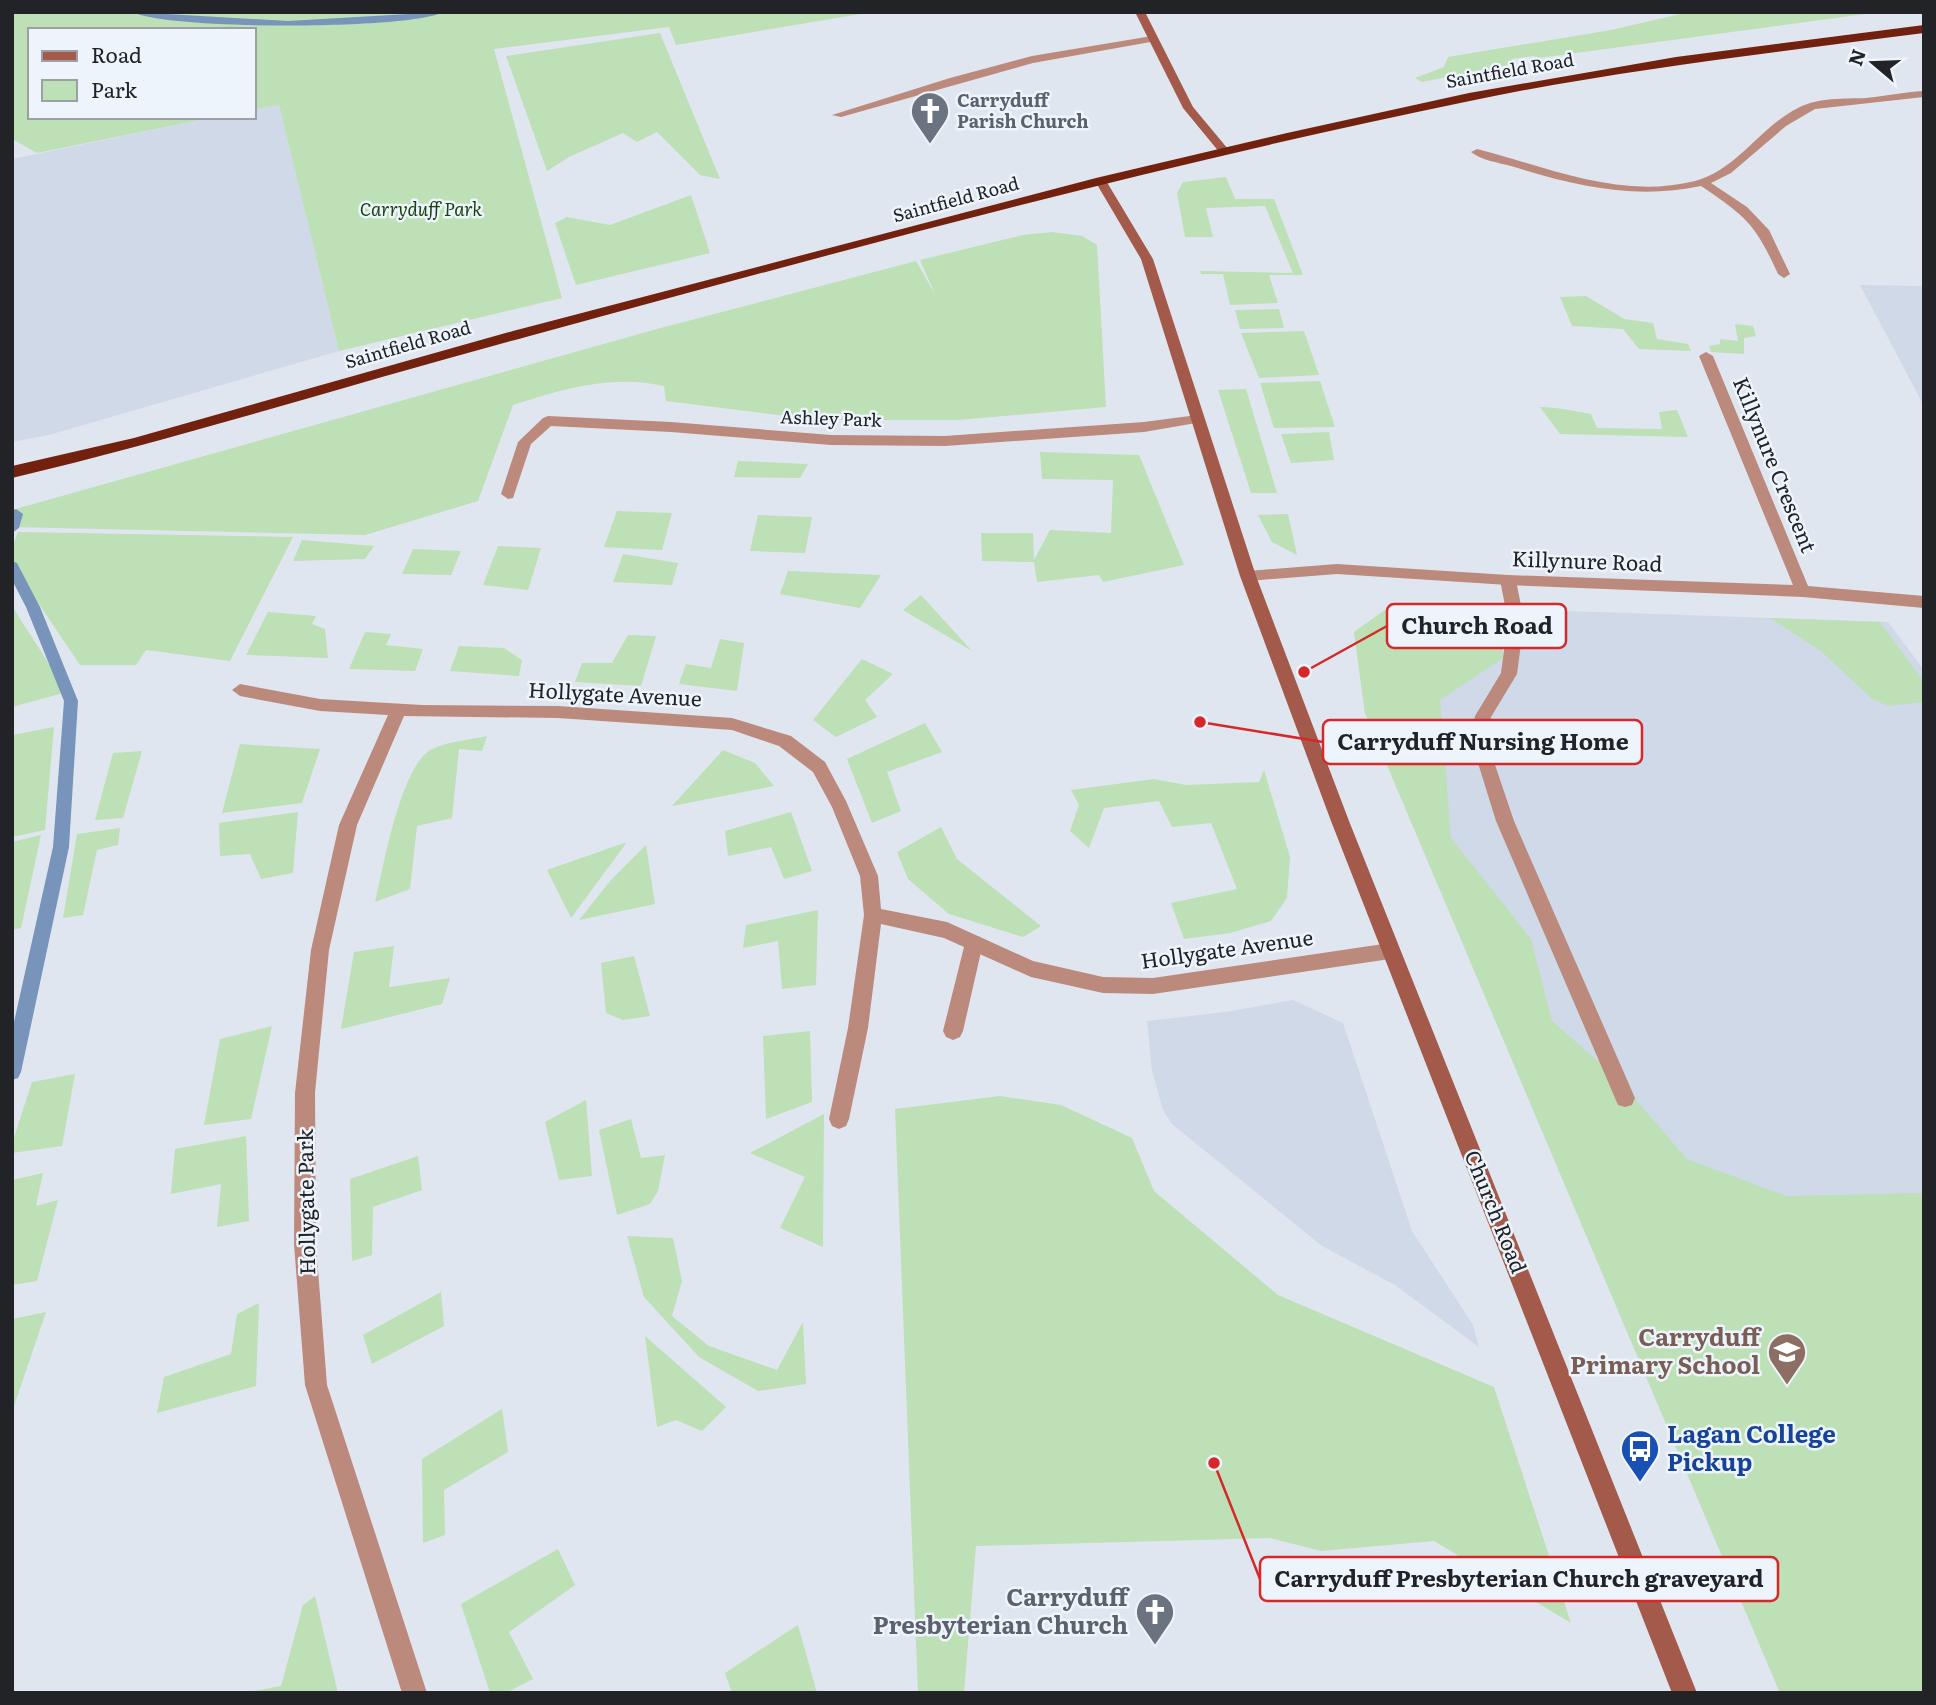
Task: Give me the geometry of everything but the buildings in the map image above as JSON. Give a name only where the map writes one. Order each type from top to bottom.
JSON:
[{"type":"highway","name":"Saintfield Road","points":[[12,472],[135,443],[518,334],[1224,151],[1469,97],[1663,63],[1924,29]]},
{"type":"main road","points":[[1140,12],[1188,108],[1224,151]]},
{"type":"main road","name":"Church Road","points":[[1101,181],[1138,238],[1147,259],[1248,576],[1390,951],[1539,1320],[1685,1693]]},
{"type":"street","points":[[837,114],[1043,56],[1115,42],[1152,39]]},
{"type":"street","points":[[1477,152],[1578,182],[1641,191],[1703,182],[1732,167],[1794,114],[1821,102],[1918,95],[1924,106]]},
{"type":"street","points":[[1703,182],[1743,209],[1765,233],[1784,274]]},
{"type":"street","name":"Killynure Crescent","points":[[1706,356],[1802,591]]},
{"type":"street","name":"Ashley Park","points":[[508,494],[525,442],[548,421],[671,427],[831,440],[945,441],[1144,427],[1197,419]]},
{"type":"street","name":"Killynure Road","points":[[1248,576],[1337,569],[1508,580],[1802,591],[1892,597],[1924,602]]},
{"type":"street","points":[[1508,580],[1516,621],[1509,674],[1483,716],[1480,734],[1482,750],[1505,821],[1625,1098]]},
{"type":"street","name":"Hollygate Avenue","points":[[240,690],[320,705],[399,710],[558,712],[732,724],[785,741],[819,767],[840,806],[869,876],[873,915],[858,1028],[839,1119]]},
{"type":"street","name":"Hollygate Park","points":[[399,710],[348,825],[320,950],[305,1093],[305,1244],[316,1385],[415,1693]]},
{"type":"street","name":"Hollygate Avenue","points":[[873,915],[947,930],[1031,970],[1103,985],[1153,986],[1390,951]]},
{"type":"street","points":[[953,1031],[974,943]]},
{"type":"shaded area","points":[[279,105],[339,351],[49,435],[12,442],[12,159],[205,119],[256,119],[256,109]]},
{"type":"shaded area","points":[[1860,285],[1924,286],[1924,406]]},
{"type":"shaded area","name":"Carryduff Primary School","points":[[1392,605],[1888,622],[1924,670],[1924,1693],[1780,1693],[1365,713],[1354,632]]},
{"type":"shaded area","points":[[1293,1000],[1343,1023],[1412,1231],[1473,1325],[1479,1347],[1395,1285],[1322,1246],[1172,1124],[1163,1110],[1152,1071],[1147,1021],[1225,1012]]},
{"type":"green space","name":"Carryduff Park","points":[[12,12],[873,12],[676,45],[669,27],[494,49],[562,298],[339,351],[279,105],[256,109],[256,28],[28,28],[28,119],[205,119],[37,153],[12,139]]},
{"type":"green space","points":[[1689,12],[1880,12],[1539,58],[1533,56],[1512,59],[1514,64],[1422,82],[1415,78],[1444,67],[1448,57],[1611,30]]},
{"type":"green space","points":[[660,33],[720,179],[700,175],[657,132],[637,142],[623,133],[569,157],[547,171],[506,56]]},
{"type":"green space","points":[[1226,177],[1235,199],[1274,199],[1303,275],[1269,275],[1278,303],[1230,305],[1223,274],[1201,274],[1200,271],[1293,273],[1265,206],[1206,208],[1213,237],[1185,237],[1177,193],[1183,182]]},
{"type":"green space","points":[[691,195],[710,253],[576,285],[555,223],[567,217],[610,225]]},
{"type":"green space","points":[[1052,232],[1082,236],[1097,245],[1106,407],[958,420],[819,420],[666,401],[664,386],[645,383],[587,385],[513,405],[478,501],[365,535],[12,527],[12,510],[657,329],[916,261],[935,294],[920,260],[1023,235]]},
{"type":"green space","points":[[1586,296],[1624,319],[1653,323],[1657,339],[1688,344],[1691,351],[1639,349],[1623,329],[1572,326],[1560,297]]},
{"type":"green space","points":[[1279,309],[1284,328],[1240,329],[1235,310]]},
{"type":"green space","points":[[1735,324],[1753,326],[1756,336],[1744,338],[1744,354],[1711,352],[1709,346],[1720,344],[1720,339],[1738,341]]},
{"type":"green space","points":[[1304,331],[1319,375],[1259,378],[1241,333]]},
{"type":"green space","points":[[1320,381],[1335,427],[1274,428],[1260,383]]},
{"type":"green space","points":[[1246,389],[1277,493],[1251,493],[1218,390]]},
{"type":"green space","points":[[1540,407],[1591,414],[1597,428],[1662,429],[1659,412],[1677,410],[1688,437],[1560,434]]},
{"type":"green space","points":[[1329,432],[1334,460],[1291,463],[1281,434]]},
{"type":"green space","points":[[1040,452],[1139,455],[1184,565],[1103,582],[1099,575],[1037,582],[1034,562],[982,561],[981,533],[1033,533],[1034,560],[1050,530],[1111,533],[1113,480],[1042,479]]},
{"type":"green space","points":[[738,461],[808,464],[800,478],[734,477]]},
{"type":"green space","points":[[617,511],[672,513],[662,550],[604,547]]},
{"type":"green space","points":[[1288,514],[1297,555],[1272,542],[1258,515]]},
{"type":"green space","points":[[758,515],[812,517],[805,553],[750,551]]},
{"type":"green space","points":[[18,532],[293,537],[230,661],[146,650],[136,665],[80,665],[12,564],[12,547]]},
{"type":"green space","points":[[302,540],[374,546],[365,559],[293,561]]},
{"type":"green space","points":[[498,546],[541,548],[528,590],[483,585]]},
{"type":"green space","points":[[413,549],[461,551],[451,575],[402,574]]},
{"type":"green space","points":[[623,554],[678,563],[672,585],[613,582]]},
{"type":"green space","points":[[788,571],[881,575],[860,608],[780,594]]},
{"type":"green space","points":[[921,595],[972,651],[903,610]]},
{"type":"green space","points":[[1392,605],[1501,609],[1503,658],[1440,700],[1451,838],[1531,939],[1552,1021],[1617,1078],[1687,1159],[1786,1196],[1924,1193],[1924,1693],[1780,1693],[1365,713],[1354,632]]},
{"type":"green space","points":[[12,606],[67,692],[12,707]]},
{"type":"green space","points":[[268,612],[316,616],[312,624],[325,629],[328,658],[246,655]]},
{"type":"green space","points":[[1770,618],[1880,622],[1924,682],[1924,702],[1888,706],[1871,698],[1821,651]]},
{"type":"green space","points":[[365,632],[391,634],[386,645],[423,649],[415,671],[349,669]]},
{"type":"green space","points":[[628,635],[656,636],[641,686],[575,682],[582,663],[612,663]]},
{"type":"green space","points":[[720,639],[744,643],[737,691],[679,684],[686,664],[711,668]]},
{"type":"green space","points":[[459,646],[504,648],[522,660],[519,676],[450,671]]},
{"type":"green space","points":[[862,659],[893,674],[865,700],[877,717],[836,737],[813,720]]},
{"type":"green space","points":[[925,723],[942,752],[887,772],[901,811],[872,823],[847,759]]},
{"type":"green space","points":[[54,727],[45,830],[12,837],[12,735]]},
{"type":"green space","points":[[487,736],[482,751],[459,749],[452,818],[417,826],[410,889],[375,902],[395,818],[412,773],[422,757],[440,746]]},
{"type":"green space","points":[[240,744],[320,749],[302,803],[222,813]]},
{"type":"green space","points":[[723,750],[755,763],[774,786],[672,806]]},
{"type":"green space","points":[[142,751],[123,818],[95,820],[113,753]]},
{"type":"green space","points":[[1264,770],[1290,857],[1287,898],[1271,921],[1230,933],[1184,939],[1171,903],[1237,889],[1211,823],[1172,827],[1159,801],[1104,808],[1089,848],[1070,831],[1079,805],[1071,790],[1154,779],[1186,785],[1259,782]]},
{"type":"green space","points":[[298,812],[293,873],[261,879],[250,854],[220,856],[219,823]]},
{"type":"green space","points":[[791,812],[812,871],[784,879],[771,847],[728,856],[725,831]]},
{"type":"green space","points":[[941,827],[957,859],[1041,926],[1023,937],[949,914],[908,879],[897,852]]},
{"type":"green space","points":[[120,828],[118,845],[97,850],[83,915],[63,918],[77,834]]},
{"type":"green space","points":[[41,835],[21,928],[12,930],[12,842]]},
{"type":"green space","points":[[627,842],[571,918],[547,870]]},
{"type":"green space","points":[[646,845],[655,904],[579,920],[611,880]]},
{"type":"green space","points":[[818,910],[816,985],[782,989],[778,941],[743,948],[746,925]]},
{"type":"green space","points":[[394,946],[389,987],[450,978],[442,1004],[341,1029],[354,952]]},
{"type":"green space","points":[[634,956],[650,1016],[623,1020],[606,1013],[601,963]]},
{"type":"green space","points":[[272,1026],[251,1119],[204,1125],[220,1039]]},
{"type":"green space","points":[[810,1031],[812,1102],[766,1119],[763,1036]]},
{"type":"green space","points":[[75,1074],[62,1146],[12,1153],[12,1144],[32,1082]]},
{"type":"green space","points":[[1000,1096],[1061,1105],[1132,1138],[1154,1191],[1278,1295],[1494,1387],[1571,1623],[1434,1541],[1321,1551],[1270,1538],[976,1546],[964,1693],[918,1693],[895,1109]]},
{"type":"green space","points":[[586,1100],[592,1176],[559,1180],[545,1122]]},
{"type":"green space","points":[[824,1114],[823,1247],[780,1228],[805,1177],[750,1153]]},
{"type":"green space","points":[[631,1119],[641,1158],[665,1155],[658,1191],[650,1204],[617,1215],[599,1130]]},
{"type":"green space","points":[[246,1136],[249,1221],[217,1227],[221,1184],[171,1194],[175,1149]]},
{"type":"green space","points":[[418,1156],[422,1190],[373,1207],[372,1255],[352,1261],[350,1179]]},
{"type":"green space","points":[[43,1173],[36,1206],[58,1200],[37,1281],[12,1285],[12,1180]]},
{"type":"green space","points":[[627,1236],[673,1238],[682,1281],[672,1316],[709,1346],[777,1370],[803,1322],[806,1384],[758,1391],[699,1357],[644,1297]]},
{"type":"green space","points":[[441,1292],[444,1326],[372,1364],[363,1335]]},
{"type":"green space","points":[[259,1303],[256,1386],[157,1413],[164,1377],[231,1354],[237,1314]]},
{"type":"green space","points":[[46,1312],[12,1412],[12,1319]]},
{"type":"green space","points":[[645,1336],[726,1407],[702,1431],[676,1420],[657,1427]]},
{"type":"green space","points":[[502,1409],[508,1452],[444,1490],[445,1535],[423,1543],[422,1459]]},
{"type":"green space","points":[[558,1549],[575,1585],[509,1632],[533,1679],[506,1693],[490,1693],[461,1604]]},
{"type":"green space","points":[[315,1596],[338,1693],[243,1693],[281,1686],[303,1605]]},
{"type":"green space","points":[[798,1625],[817,1693],[732,1693],[725,1673]]},
{"type":"waterway","points":[[137,12],[213,21],[288,24],[363,21],[439,12]]},
{"type":"waterway","points":[[12,528],[16,514]]},
{"type":"waterway","points":[[12,566],[33,607],[71,701],[61,847],[12,1072]]},
{"type":"place","name":"Carryduff Parish Church","points":[[930,145]]},
{"type":"place","name":"Church Road","points":[[1304,672]]},
{"type":"place","name":"Carryduff Nursing Home","points":[[1200,722]]},
{"type":"place","name":"Carryduff Primary School","points":[[1787,1386]]},
{"type":"place","name":"Carryduff Presbyterian Church graveyard","points":[[1214,1463]]},
{"type":"place","name":"Lagan College Pickup","points":[[1640,1483]]},
{"type":"place","name":"Carryduff Presbyterian Church","points":[[1155,1646]]}]
